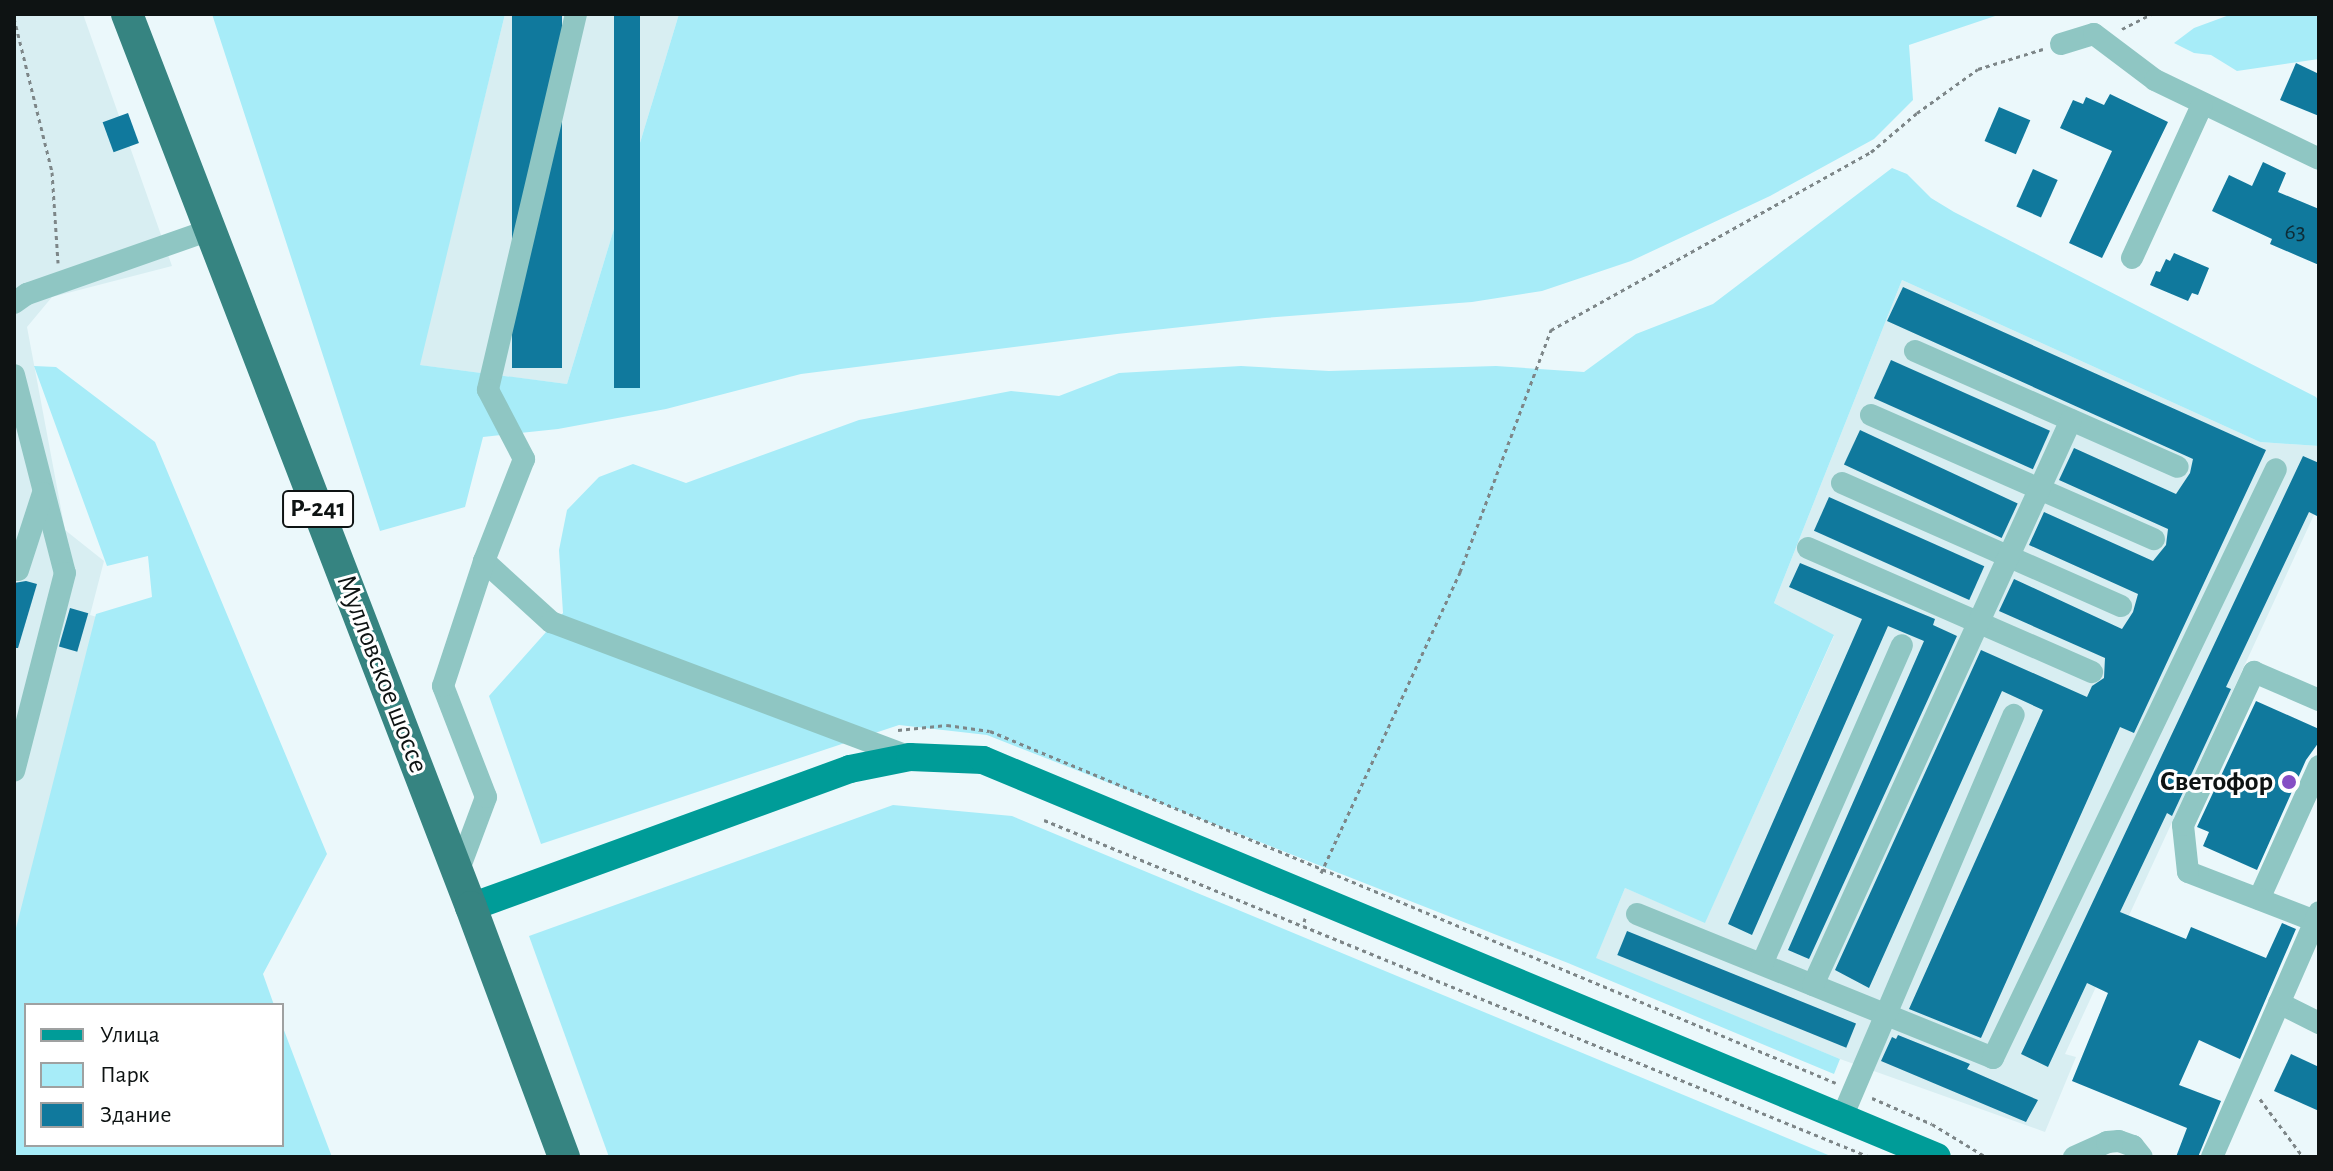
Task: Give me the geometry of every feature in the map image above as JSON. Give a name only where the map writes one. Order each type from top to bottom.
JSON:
[{"type":"highway","name":"Мулловское шоссе","points":[[127,14],[458,872],[564,1157]]},
{"type":"main road","points":[[471,907],[850,769],[910,757],[983,760],[1313,896],[1848,1103],[1937,1157]]},
{"type":"lane","points":[[458,872],[486,797],[443,686],[484,561],[524,459],[488,390],[576,14]]},
{"type":"lane","points":[[2061,44],[2094,34],[2155,80],[2319,159]]},
{"type":"lane","points":[[2132,258],[2202,105]]},
{"type":"lane","points":[[14,322],[20,298],[210,230]]},
{"type":"lane","points":[[1915,351],[2178,467]]},
{"type":"lane","points":[[14,375],[65,573],[14,771]]},
{"type":"lane","points":[[1871,415],[2154,539]]},
{"type":"lane","points":[[1813,985],[2071,420]]},
{"type":"lane","points":[[1637,914],[1993,1058],[2276,469]]},
{"type":"lane","points":[[1842,483],[2121,606]]},
{"type":"lane","points":[[19,557],[43,491]]},
{"type":"lane","points":[[1808,548],[2092,672]]},
{"type":"lane","points":[[484,561],[551,622],[910,757]]},
{"type":"lane","points":[[1762,964],[1902,645]]},
{"type":"lane","points":[[2212,1157],[2317,916],[2259,899],[2188,872],[2183,825],[2254,672],[2319,700]]},
{"type":"lane","points":[[1848,1103],[2014,715]]},
{"type":"lane","points":[[2259,899],[2319,766]]},
{"type":"lane","points":[[2279,1003],[2319,1023]]},
{"type":"lane","points":[[2074,1157],[2107,1142],[2119,1141],[2133,1146],[2142,1157]]},
{"type":"path","points":[[14,18],[52,172],[59,283]]},
{"type":"path","points":[[1303,926],[1322,869],[1460,572],[1551,330],[1871,152],[1917,113],[1978,69],[2061,44]]},
{"type":"path","points":[[892,731],[947,725],[990,731],[1322,869],[1848,1103],[1932,1124],[1986,1157]]},
{"type":"path","points":[[1044,820],[1870,1157]]},
{"type":"path","points":[[2246,1080],[2303,1157]]},
{"type":"shaded area","points":[[14,14],[83,14],[172,266],[52,297],[27,327],[65,530],[104,561],[90,615],[118,623],[14,999]]},
{"type":"shaded area","points":[[505,14],[679,14],[567,384],[419,365]]},
{"type":"shaded area","points":[[1902,280],[2260,442],[2319,446],[2319,504],[2065,1054],[2076,1057],[2045,1132],[1840,1059],[1595,959],[1625,888],[1705,922],[1834,636],[1774,603]]},
{"type":"green space","points":[[212,14],[505,14],[420,365],[567,384],[679,14],[2001,14],[1909,45],[1913,100],[1874,139],[1770,196],[1631,261],[1542,291],[1472,302],[1265,318],[1117,334],[801,374],[666,409],[558,429],[483,437],[465,507],[380,531]]},
{"type":"green space","points":[[2232,14],[2319,14],[2319,59],[2237,71],[2211,55],[2194,53],[2174,43],[2194,28]]},
{"type":"green space","points":[[1892,168],[1907,174],[1931,198],[1954,212],[2316,397],[2319,402],[2319,446],[2260,442],[1902,280],[1774,603],[1834,635],[1705,923],[1625,888],[1596,958],[1840,1059],[1834,1074],[1568,963],[987,735],[899,725],[541,844],[489,696],[563,613],[559,550],[567,510],[599,477],[633,464],[686,483],[859,420],[1011,391],[1059,396],[1119,373],[1241,366],[1329,371],[1496,366],[1584,372],[1636,334],[1713,304]]},
{"type":"green space","points":[[34,366],[56,367],[155,442],[327,854],[263,974],[273,1003],[24,1003],[24,1147],[284,1147],[284,1030],[332,1157],[14,1157],[14,936],[96,614],[152,597],[148,556],[107,566]]},
{"type":"green space","points":[[893,805],[1012,816],[1833,1157],[609,1157],[529,936]]},
{"type":"building","points":[[512,14],[562,14],[562,368],[512,368]]},
{"type":"building","points":[[614,14],[640,14],[640,388],[614,388]]},
{"type":"building","points":[[2296,63],[2319,74],[2319,116],[2280,100]]},
{"type":"building","points":[[2110,94],[2168,122],[2102,258],[2069,243],[2112,151],[2060,128],[2073,100],[2083,104],[2086,97],[2104,105]]},
{"type":"building","points":[[1999,107],[2030,120],[2016,154],[1985,141]]},
{"type":"building","points":[[128,113],[139,143],[114,152],[103,122]]},
{"type":"building","points":[[2263,162],[2286,173],[2278,192],[2319,209],[2319,265],[2270,244],[2272,239],[2212,211],[2229,175],[2252,186]]},
{"type":"building","points":[[2033,169],[2058,180],[2041,217],[2016,206]]},
{"type":"building","points":[[2174,253],[2209,268],[2198,295],[2192,293],[2188,301],[2150,285],[2156,271],[2160,272],[2166,259],[2170,261]]},
{"type":"building","points":[[1903,287],[2266,450],[2134,733],[2120,727],[1981,1038],[1909,1009],[2043,710],[2002,691],[1869,988],[1835,970],[1981,650],[2087,697],[2092,686],[2104,678],[2105,658],[1999,611],[2014,579],[2122,629],[2133,612],[2138,594],[2029,545],[2044,512],[2153,561],[2166,545],[2168,529],[2059,480],[2074,448],[2176,494],[2190,473],[2193,459],[1887,321]]},
{"type":"building","points":[[1891,360],[2050,431],[2033,469],[1874,398]]},
{"type":"building","points":[[1860,430],[2018,504],[2002,538],[1844,464]]},
{"type":"building","points":[[2303,456],[2319,463],[2319,517],[2309,512],[2226,687],[2231,689],[2172,816],[2167,813],[2120,912],[2186,939],[2191,927],[2266,958],[2282,923],[2296,929],[2240,1059],[2199,1040],[2179,1085],[2221,1101],[2198,1157],[2176,1157],[2187,1128],[2072,1081],[2108,993],[2087,983],[2048,1067],[2021,1054]]},
{"type":"building","points":[[1829,497],[1984,566],[1969,600],[1814,531]]},
{"type":"building","points":[[1800,563],[1935,619],[1933,625],[1957,636],[1809,959],[1788,950],[1924,641],[1888,626],[1752,935],[1728,924],[1862,619],[1789,587]]},
{"type":"building","points":[[26,581],[37,584],[18,648],[14,648],[14,583]]},
{"type":"building","points":[[70,608],[88,613],[77,652],[59,646]]},
{"type":"building","points":[[2256,701],[2319,729],[2319,742],[2306,760],[2257,870],[2203,846],[2209,832],[2197,827]]},
{"type":"building","points":[[1627,931],[1856,1024],[1846,1048],[1617,955]]},
{"type":"building","points":[[1898,1035],[1970,1064],[1967,1069],[2038,1100],[2026,1122],[1881,1061],[1892,1037],[1896,1039]]},
{"type":"building","points":[[2291,1054],[2319,1067],[2319,1111],[2274,1091]]},
{"type":"place","name":"Светофор","points":[[2289,782]]}]
